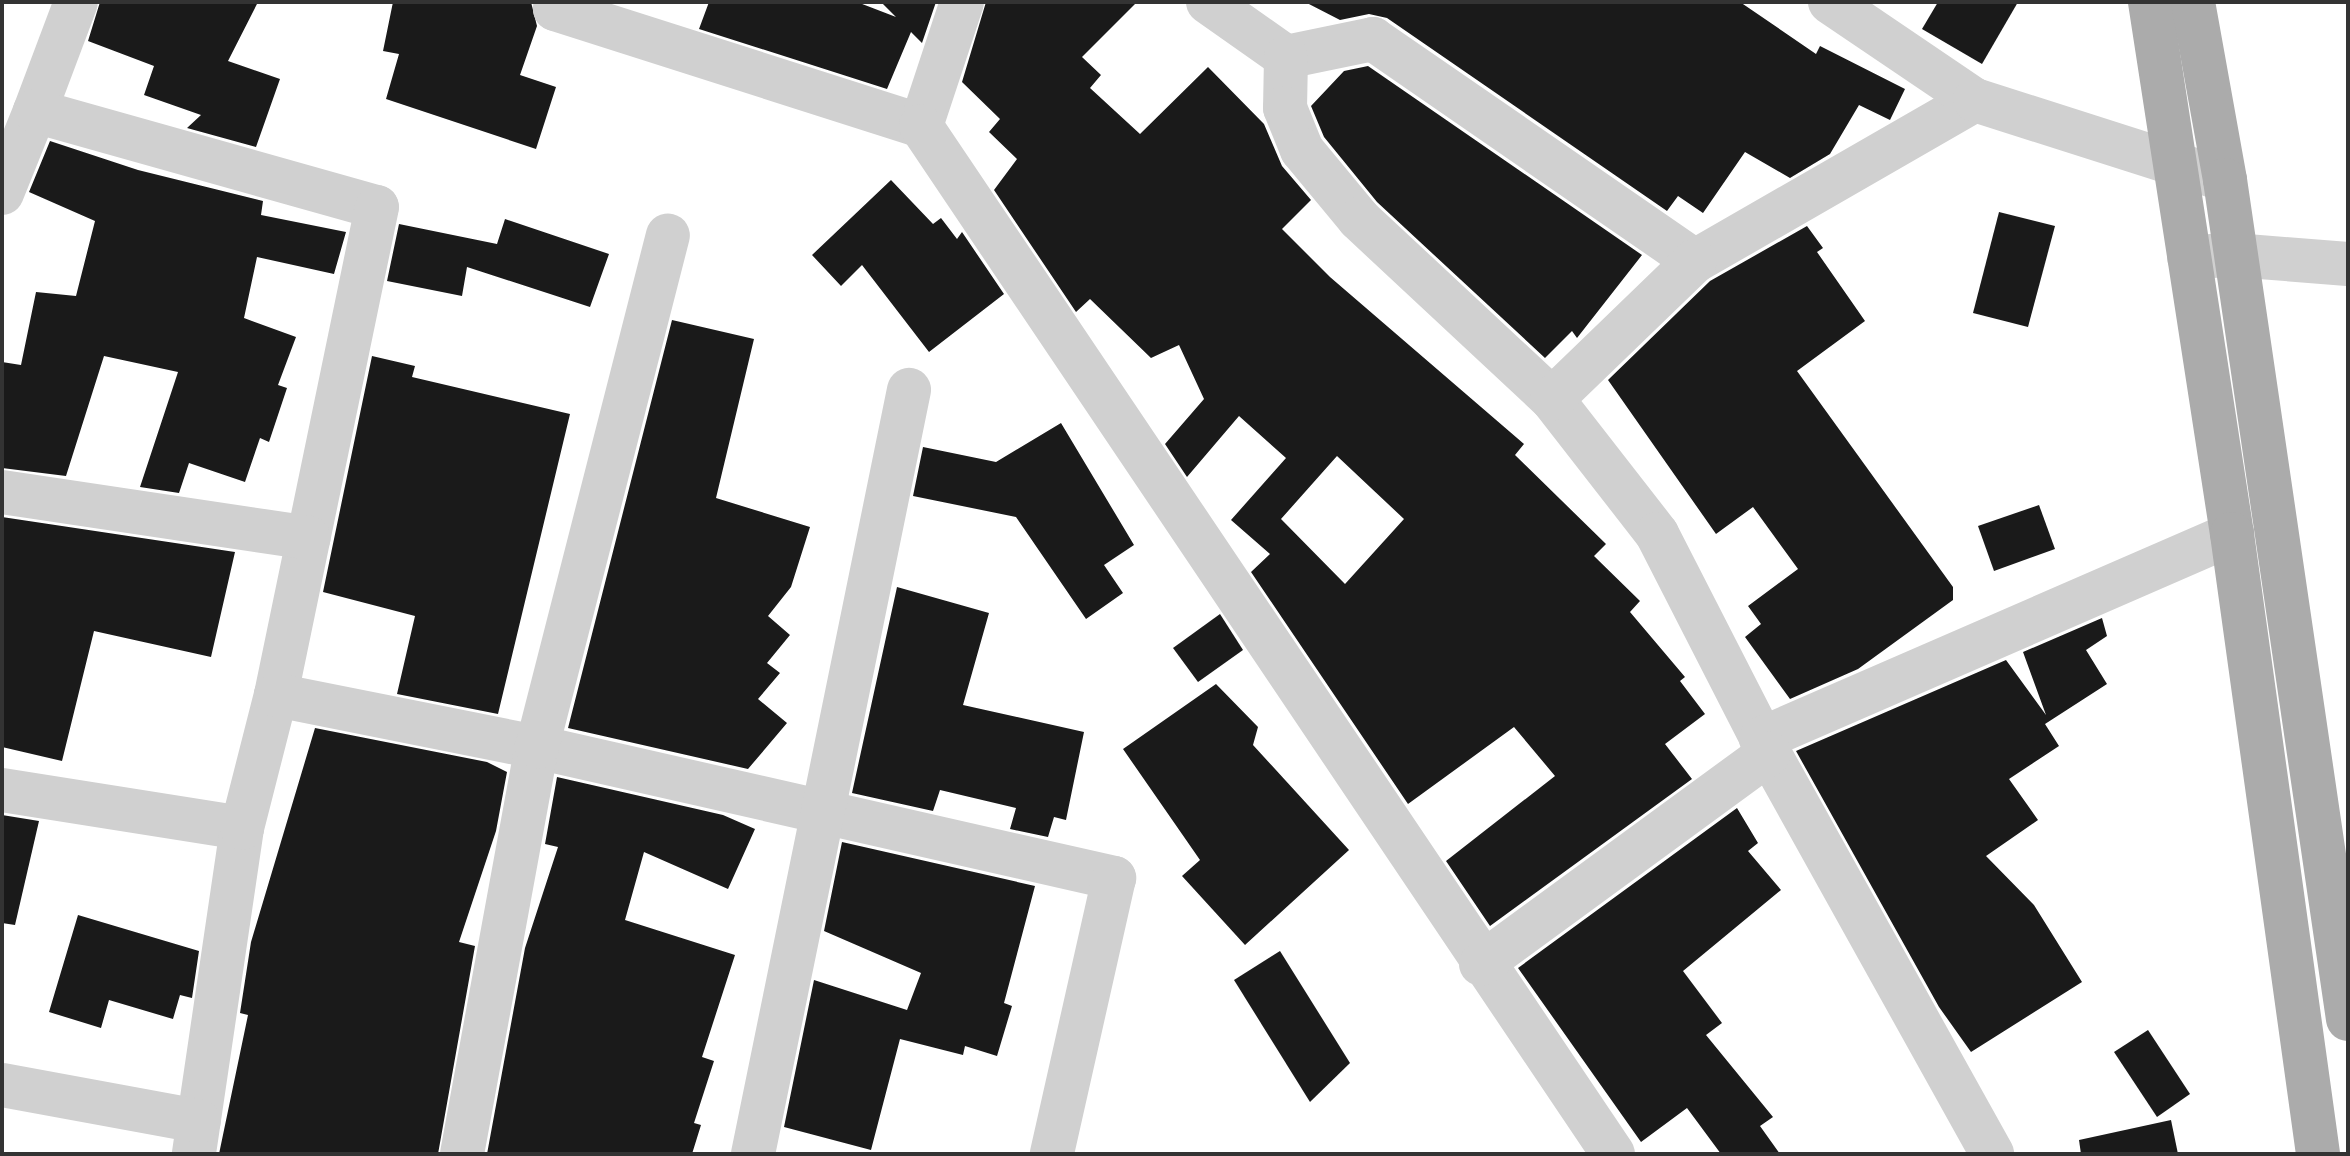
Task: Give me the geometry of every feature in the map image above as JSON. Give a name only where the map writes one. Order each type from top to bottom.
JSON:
[{"type":"main road","points":[[2150,2],[2232,534],[2318,1154]]},
{"type":"main road","points":[[2193,2],[2225,180],[2234,255],[2337,889],[2348,1019]]},
{"type":"street","points":[[2,193],[76,2]]},
{"type":"street","points":[[556,2],[555,9],[921,126],[1481,964],[1613,1154]]},
{"type":"street","points":[[921,126],[962,2]]},
{"type":"street","points":[[1208,2],[1286,57],[1373,39],[1695,261]]},
{"type":"street","points":[[1830,2],[1975,100],[2225,180]]},
{"type":"street","points":[[1286,57],[1285,108],[1302,150],[1359,219],[1552,399],[1657,534],[1765,746],[1992,1154]]},
{"type":"street","points":[[1552,399],[1695,261],[1975,100]]},
{"type":"street","points":[[2,1085],[196,1138],[242,828],[276,695],[377,207],[35,111]]},
{"type":"street","points":[[462,1154],[537,747],[668,235]]},
{"type":"street","points":[[2189,257],[2234,255],[2348,264]]},
{"type":"street","points":[[753,1154],[909,390]]},
{"type":"street","points":[[2,492],[309,538]]},
{"type":"street","points":[[1481,964],[1765,746],[2232,534]]},
{"type":"street","points":[[276,695],[537,747],[822,815],[1114,878],[1052,1154]]},
{"type":"street","points":[[2,790],[242,828]]},
{"type":"building","points":[[100,2],[258,2],[228,61],[280,79],[256,147],[187,128],[201,115],[144,95],[154,66],[88,41]]},
{"type":"building","points":[[393,2],[531,2],[537,26],[520,75],[556,87],[536,149],[386,99],[399,54],[383,51]]},
{"type":"building","points":[[709,2],[857,2],[896,17],[881,2],[936,2],[922,43],[911,32],[887,89],[699,29]]},
{"type":"building","points":[[986,2],[1137,2],[1082,57],[1101,75],[1090,88],[1140,134],[1208,67],[1264,124],[1282,166],[1311,200],[1282,229],[1330,277],[1524,444],[1515,455],[1606,544],[1594,556],[1640,601],[1630,612],[1685,677],[1680,681],[1705,714],[1665,744],[1692,779],[1490,926],[1446,861],[1555,776],[1514,727],[1408,804],[1251,572],[1270,554],[1231,520],[1286,458],[1239,416],[1187,477],[1165,444],[1204,399],[1179,345],[1151,358],[1090,299],[1076,312],[994,190],[1017,159],[989,132],[1000,119],[962,82]],"holes":[[[1337,456],[1404,519],[1345,584],[1281,519]]]},
{"type":"building","points":[[1305,2],[1740,2],[1816,54],[1820,46],[1905,89],[1890,120],[1859,105],[1830,154],[1790,178],[1745,152],[1703,213],[1678,196],[1667,211],[1387,18],[1369,14],[1340,20]]},
{"type":"building","points":[[1938,2],[2018,2],[1982,64],[1922,29]]},
{"type":"building","points":[[1368,66],[1642,255],[1577,338],[1572,331],[1545,358],[1377,202],[1324,137],[1311,106],[1344,71]]},
{"type":"building","points":[[50,141],[138,170],[263,201],[261,215],[346,232],[334,274],[257,257],[244,318],[296,337],[278,385],[287,388],[269,442],[260,438],[245,482],[189,463],[179,493],[140,487],[178,372],[104,356],[66,476],[2,468],[2,362],[21,365],[36,292],[76,296],[95,221],[29,192]]},
{"type":"building","points":[[891,180],[933,224],[941,218],[957,239],[962,232],[1004,294],[929,352],[862,265],[841,286],[812,255]]},
{"type":"building","points":[[1999,212],[2055,226],[2028,327],[1973,313]]},
{"type":"building","points":[[505,219],[609,254],[590,307],[467,267],[462,296],[387,281],[399,224],[497,244]]},
{"type":"building","points":[[1807,226],[1823,248],[1817,252],[1865,321],[1797,371],[1953,587],[1953,600],[1858,669],[1790,699],[1745,637],[1761,624],[1748,606],[1798,569],[1753,507],[1716,534],[1608,380],[1710,281]]},
{"type":"building","points":[[672,320],[754,339],[716,498],[810,527],[791,587],[768,616],[790,635],[767,663],[780,673],[758,699],[787,723],[748,769],[568,728]]},
{"type":"building","points":[[372,356],[415,366],[412,377],[570,414],[498,714],[397,694],[415,616],[323,592]]},
{"type":"building","points":[[1061,423],[1134,545],[1104,565],[1123,593],[1086,619],[1016,517],[913,496],[923,447],[996,462]]},
{"type":"building","points":[[2039,505],[2055,549],[1994,571],[1978,526]]},
{"type":"building","points":[[2,517],[235,552],[211,657],[94,631],[62,761],[2,747]]},
{"type":"building","points":[[897,587],[989,613],[963,705],[1084,732],[1066,820],[1054,817],[1048,837],[1010,829],[1016,808],[940,790],[933,811],[852,793]]},
{"type":"building","points":[[1220,614],[1243,650],[1198,682],[1173,648]]},
{"type":"building","points":[[2102,618],[2107,636],[2086,650],[2107,684],[2045,724],[2059,746],[2009,779],[2038,820],[1986,856],[2034,905],[2082,982],[1971,1052],[1939,1007],[1796,751],[2006,660],[2046,715],[2023,652]]},
{"type":"building","points":[[1216,684],[1258,727],[1253,745],[1349,850],[1245,945],[1182,876],[1200,860],[1123,749]]},
{"type":"building","points":[[315,728],[487,762],[507,772],[496,831],[459,942],[475,946],[438,1154],[219,1154],[248,1015],[240,1013],[251,942]]},
{"type":"building","points":[[557,777],[723,815],[755,829],[728,889],[644,852],[625,920],[735,955],[702,1057],[714,1061],[694,1123],[701,1125],[692,1154],[487,1154],[525,948],[558,847],[545,844]]},
{"type":"building","points":[[1737,808],[1758,843],[1748,851],[1781,890],[1683,971],[1722,1023],[1706,1035],[1773,1117],[1760,1126],[1780,1154],[1721,1154],[1687,1108],[1641,1142],[1518,968]]},
{"type":"building","points":[[2,815],[39,821],[15,925],[2,923]]},
{"type":"building","points":[[842,842],[1035,886],[1004,1003],[1012,1006],[997,1056],[965,1046],[963,1055],[900,1039],[871,1150],[784,1127],[814,980],[907,1010],[921,973],[824,931]]},
{"type":"building","points":[[78,915],[199,951],[192,998],[180,995],[173,1019],[109,1000],[101,1028],[49,1012]]},
{"type":"building","points":[[1280,951],[1350,1063],[1310,1102],[1234,980]]},
{"type":"building","points":[[2148,1030],[2190,1094],[2157,1117],[2114,1052]]},
{"type":"building","points":[[2171,1120],[2178,1154],[2081,1154],[2079,1140]]}]
